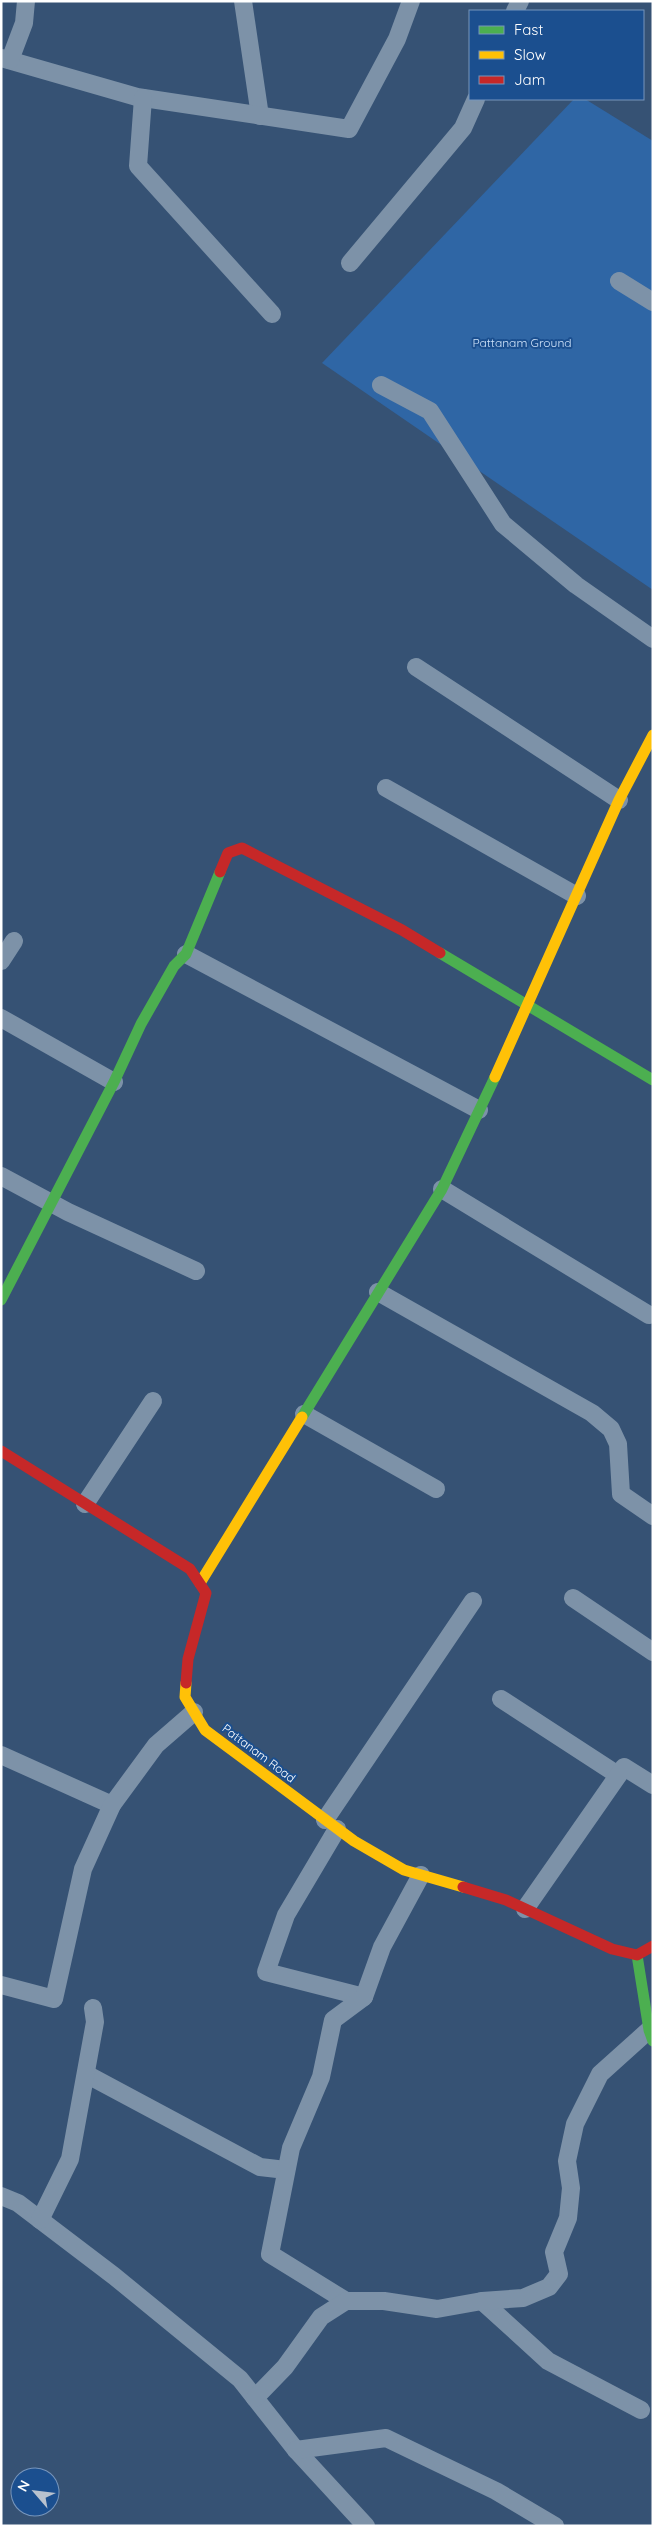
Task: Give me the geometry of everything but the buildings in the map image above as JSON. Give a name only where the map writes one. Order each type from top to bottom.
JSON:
[{"type":"street","points":[[26,1],[24,23],[5,59],[143,98],[348,129],[397,38],[411,1]]},
{"type":"street","points":[[243,1],[260,116]]},
{"type":"street","points":[[143,98],[138,166],[272,314]]},
{"type":"street","points":[[350,263],[463,128],[476,100]]},
{"type":"street","points":[[619,281],[653,302]]},
{"type":"street","points":[[381,384],[430,411],[503,524],[576,585],[653,639]]},
{"type":"street","points":[[416,668],[619,800]]},
{"type":"street","points":[[1,1452],[190,1569],[200,1584],[442,1188],[529,1005],[619,800],[653,735]]},
{"type":"street","points":[[386,788],[577,896]]},
{"type":"street","points":[[1,1300],[114,1082],[141,1024],[174,966],[186,954],[228,853],[242,848],[402,930],[653,1080]]},
{"type":"street","points":[[1,961],[14,941]]},
{"type":"street","points":[[186,954],[479,1110]]},
{"type":"street","points":[[1,1018],[114,1082]]},
{"type":"street","points":[[1,1176],[50,1203],[196,1272]]},
{"type":"street","points":[[442,1188],[649,1315]]},
{"type":"street","points":[[378,1292],[598,1418],[611,1429],[618,1444],[621,1494],[653,1516]]},
{"type":"street","points":[[85,1504],[153,1401]]},
{"type":"street","points":[[304,1414],[436,1490]]},
{"type":"street","name":"Pattanam Road","points":[[200,1584],[206,1593],[188,1659],[184,1697],[204,1730],[331,1824],[404,1870],[506,1900],[612,1949],[636,1955]]},
{"type":"street","points":[[573,1598],[653,1652]]},
{"type":"street","points":[[364,1997],[266,1972],[286,1914],[331,1824],[473,1601]]},
{"type":"street","points":[[501,1699],[618,1776]]},
{"type":"street","points":[[1,1985],[54,1999],[83,1869],[112,1805],[156,1745],[194,1712]]},
{"type":"street","points":[[1,1755],[112,1805]]},
{"type":"street","points":[[525,1909],[624,1767],[653,1785]]},
{"type":"street","points":[[421,1875],[382,1947],[364,1997],[333,2020],[321,2077],[291,2148],[270,2254],[346,2301],[384,2301],[437,2310],[482,2301],[523,2298],[549,2288],[559,2274],[554,2252],[568,2218],[571,2188],[567,2161],[575,2124],[600,2074],[651,2036],[636,1955],[653,1946]]},
{"type":"street","points":[[40,2220],[70,2159],[94,2022],[93,2008]]},
{"type":"street","points":[[86,2074],[260,2167],[286,2170]]},
{"type":"street","points":[[1,2196],[18,2203],[240,2379],[296,2450],[366,2526]]},
{"type":"street","points":[[255,2398],[285,2368],[321,2317],[346,2301]]},
{"type":"street","points":[[482,2301],[548,2361],[641,2410]]},
{"type":"street","points":[[296,2450],[386,2438],[496,2491],[555,2526]]},
{"type":"green space","name":"Pattanam Ground","points":[[573,100],[587,100],[653,141],[653,590],[322,363]]},
{"type":"traffic: fast","points":[[1,1300],[114,1082],[141,1024],[174,966],[186,954],[220,872]]},
{"type":"traffic: fast","points":[[440,953],[653,1080]]},
{"type":"traffic: fast","points":[[302,1417],[442,1189],[495,1077]]},
{"type":"traffic: fast","points":[[637,1955],[649,2030],[653,2041]]},
{"type":"traffic: slow","points":[[495,1077],[619,800],[653,735]]},
{"type":"traffic: slow","points":[[200,1583],[302,1417]]},
{"type":"traffic: slow","points":[[186,1683],[185,1697],[205,1730],[354,1841],[404,1870],[463,1887]]},
{"type":"traffic: jam","points":[[220,872],[228,853],[242,848],[402,930],[440,953]]},
{"type":"traffic: jam","points":[[1,1451],[190,1569],[206,1593],[188,1659],[186,1683]]},
{"type":"traffic: jam","points":[[463,1887],[506,1900],[612,1949],[637,1955],[653,1946]]}]
